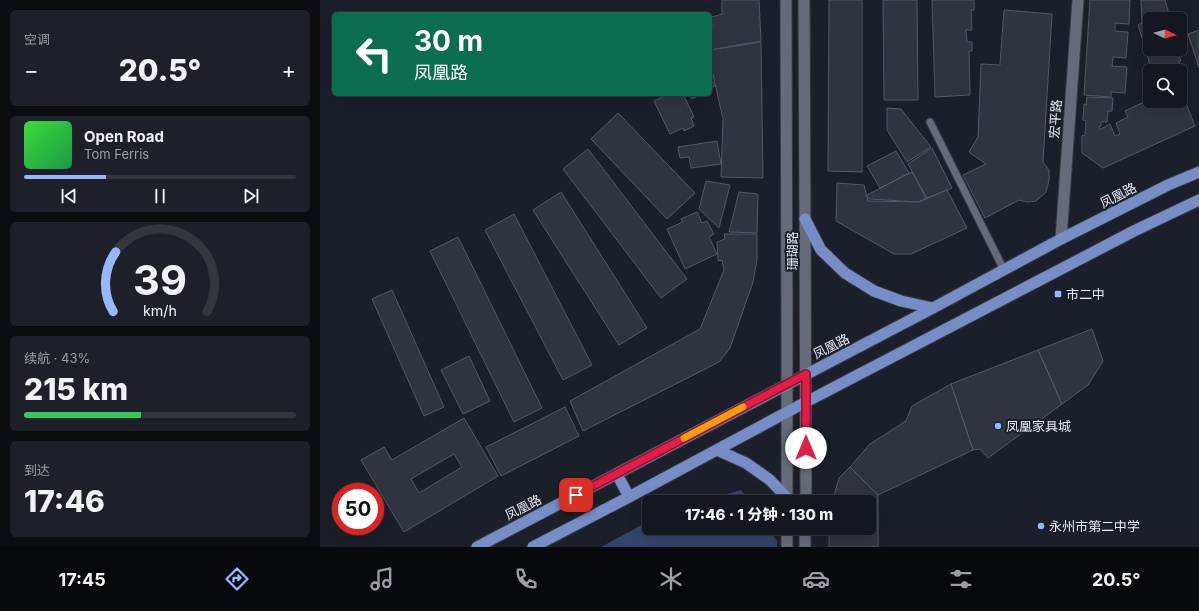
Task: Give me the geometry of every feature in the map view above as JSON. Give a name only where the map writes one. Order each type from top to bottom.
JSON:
[{"type":"main road","name":"珊瑚路","points":[[786,0],[787,495]]},
{"type":"main road","name":"珊瑚路","points":[[804,0],[806,495]]},
{"type":"main road","name":"宏平路","points":[[1061,239],[1078,0]]},
{"type":"main road","name":"凤凰路","points":[[477,547],[933,308],[1061,239],[1168,185],[1199,172]]},
{"type":"main road","points":[[533,547],[806,402],[1134,231],[1199,200]]},
{"type":"main road","points":[[806,219],[821,250],[845,273],[874,291],[901,301],[933,308]]},
{"type":"main road","points":[[717,450],[746,463],[770,480],[783,495]]},
{"type":"main road","points":[[617,474],[629,497]]},
{"type":"main road","points":[[787,535],[787,547]]},
{"type":"main road","points":[[805,535],[805,547]]},
{"type":"lane","points":[[930,122],[1004,270]]},
{"type":"shaded area","points":[[741,490],[745,495],[723,495]]},
{"type":"shaded area","points":[[642,525],[642,535],[773,535],[777,541],[777,547],[601,547]]},
{"type":"building","points":[[722,0],[759,0],[761,41],[712,50],[712,17],[722,14]]},
{"type":"building","points":[[829,0],[862,0],[862,172],[828,171]]},
{"type":"building","points":[[883,0],[917,0],[918,100],[884,100]]},
{"type":"building","points":[[932,0],[974,0],[974,10],[971,10],[972,30],[966,30],[967,42],[972,42],[972,51],[969,51],[970,95],[935,97]]},
{"type":"building","points":[[1090,0],[1130,0],[1129,24],[1115,23],[1115,31],[1128,32],[1126,58],[1113,57],[1112,66],[1127,67],[1125,93],[1111,92],[1111,97],[1084,95]]},
{"type":"building","points":[[1141,0],[1165,0],[1168,12],[1143,12],[1142,38],[1138,25],[1142,23]]},
{"type":"building","points":[[1004,10],[1052,14],[1043,162],[1049,170],[1049,180],[1046,192],[1036,201],[1027,202],[1019,200],[985,218],[963,175],[986,164],[969,152],[978,137],[981,64],[1000,65]]},
{"type":"building","points":[[1199,30],[1199,68],[1188,34]]},
{"type":"building","points":[[761,42],[763,178],[721,177],[723,119],[712,70],[712,50]]},
{"type":"building","points":[[1148,56],[1179,56],[1181,61],[1179,61],[1180,64],[1150,64]]},
{"type":"building","points":[[712,80],[715,86],[712,88]]},
{"type":"building","points":[[665,96],[684,96],[694,117],[691,118],[694,126],[684,131],[683,128],[670,134],[654,101]]},
{"type":"building","points":[[690,96],[697,96],[692,99]]},
{"type":"building","points":[[1087,97],[1113,98],[1112,111],[1108,111],[1107,122],[1101,122],[1099,130],[1110,124],[1115,136],[1120,134],[1116,123],[1128,117],[1125,111],[1143,102],[1143,108],[1187,108],[1187,106],[1195,126],[1103,168],[1082,153],[1082,136],[1085,135],[1086,121],[1083,120],[1084,104],[1086,105]]},
{"type":"building","points":[[887,108],[901,109],[931,147],[907,162],[887,130]]},
{"type":"building","points":[[618,113],[695,193],[667,219],[591,139]]},
{"type":"building","points":[[717,141],[721,164],[691,168],[689,157],[680,158],[678,147]]},
{"type":"building","points":[[932,148],[952,188],[927,198],[908,164]]},
{"type":"building","points":[[588,149],[687,279],[661,298],[563,169]]},
{"type":"building","points":[[896,151],[909,173],[880,188],[867,166]]},
{"type":"building","points":[[912,172],[926,198],[919,202],[869,199],[867,195]]},
{"type":"building","points":[[706,181],[730,185],[719,228],[699,209]]},
{"type":"building","points":[[837,183],[864,185],[868,201],[919,202],[947,190],[967,228],[911,254],[894,254],[836,221]]},
{"type":"building","points":[[561,192],[647,328],[619,345],[533,210]]},
{"type":"building","points":[[739,192],[758,194],[757,233],[729,232]]},
{"type":"building","points":[[697,212],[702,223],[707,221],[714,234],[709,237],[717,254],[685,269],[667,229],[683,222],[681,219]]},
{"type":"building","points":[[514,214],[592,365],[563,380],[485,230]]},
{"type":"building","points":[[724,234],[757,234],[757,260],[753,282],[730,348],[719,362],[583,431],[570,401],[700,329],[724,270],[722,260],[718,261],[717,242],[725,239]]},
{"type":"building","points":[[458,237],[542,408],[514,422],[430,251]]},
{"type":"building","points":[[392,290],[444,407],[424,416],[372,299]]},
{"type":"building","points":[[1092,329],[1103,361],[1088,385],[1062,404],[1038,350]]},
{"type":"building","name":"凤凰家具城","points":[[1038,350],[1062,404],[988,458],[980,449],[973,450],[951,384]]},
{"type":"building","points":[[469,356],[490,401],[463,414],[441,370]]},
{"type":"building","points":[[951,384],[973,450],[878,495],[850,467],[870,444],[906,421],[912,406]]},
{"type":"building","points":[[565,407],[579,436],[501,476],[486,447]]},
{"type":"building","points":[[464,418],[498,476],[404,532],[384,499],[384,483],[375,483],[361,460],[384,447],[392,460]],"holes":[[[454,454],[462,467],[419,493],[411,479]]]},
{"type":"building","points":[[850,467],[878,495],[878,547],[829,547],[829,535],[876,535],[876,495],[834,495],[839,478]]},
{"type":"slow traffic","points":[[684,438],[743,407]]},
{"type":"place","name":"市二中","points":[[1058,294]]},
{"type":"place","name":"凤凰家具城","points":[[998,426]]},
{"type":"place","name":"永州市第二中学","points":[[1041,526]]},
{"type":"route","points":[[576,495],[806,374],[806,448]]}]
